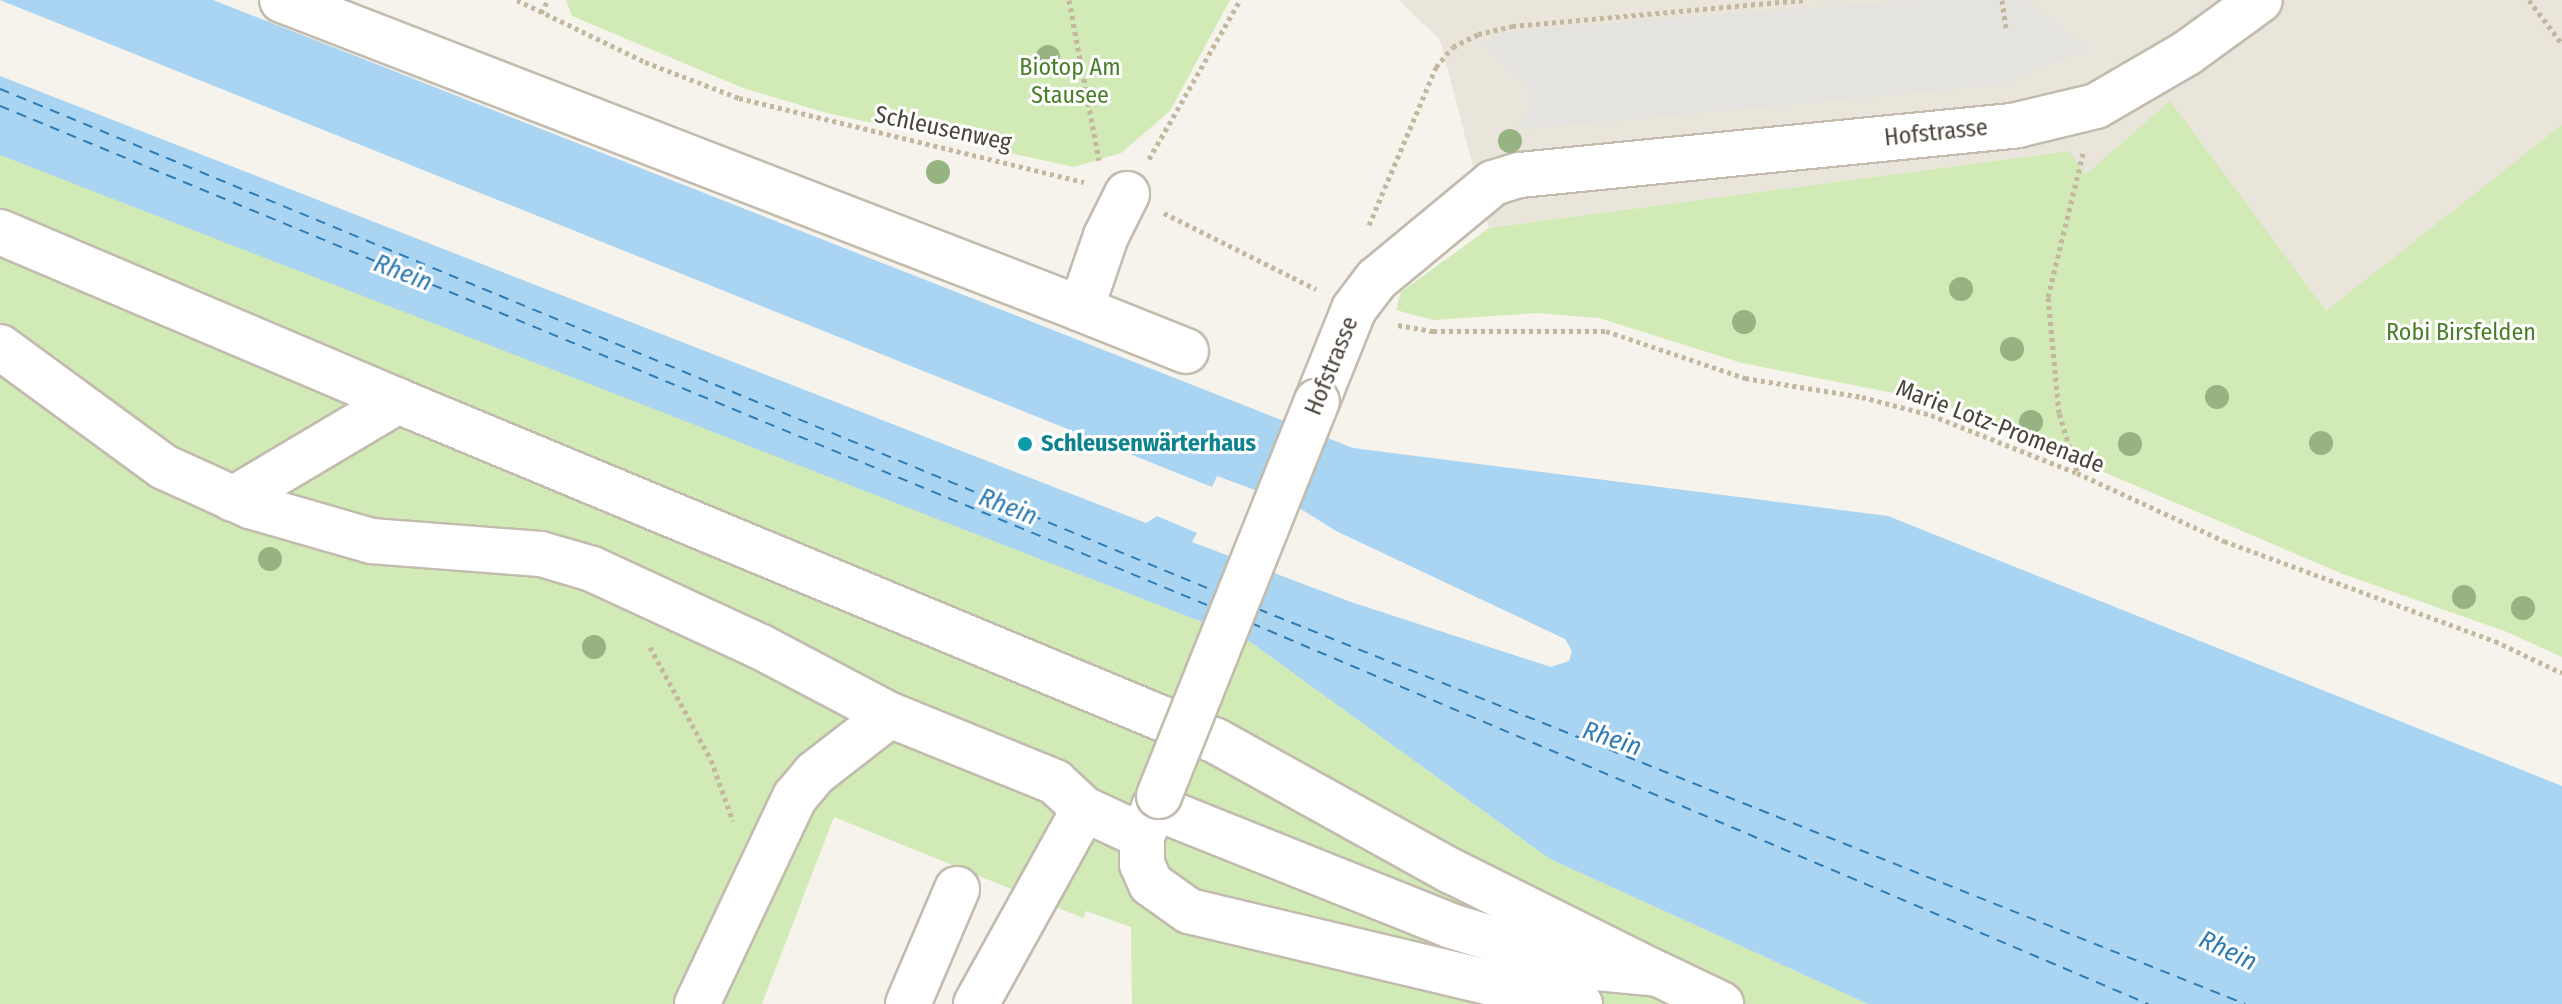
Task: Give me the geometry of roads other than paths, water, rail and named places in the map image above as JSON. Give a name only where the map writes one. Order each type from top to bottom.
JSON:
[{"type":"street","points":[[282,0],[1186,351]]},
{"type":"street","name":"Hofstrasse","points":[[1580,1004],[1189,911],[1151,884],[1142,864],[1152,813],[1354,309],[1377,279],[1466,202],[1493,183],[1520,175],[2017,125],[2096,106],[2187,53],[2260,0]]},
{"type":"street","points":[[1081,309],[1118,191]]},
{"type":"street","points":[[0,232],[1216,741],[1451,871],[1721,1004]]},
{"type":"street","points":[[8,357],[164,467],[233,499],[371,541],[541,554],[592,569],[761,647],[890,715],[1055,782],[1084,809],[1152,813],[1451,926],[1587,967],[1658,974]]},
{"type":"street","points":[[233,499],[398,401]]},
{"type":"street","points":[[697,1004],[756,876],[805,785],[890,715]]},
{"type":"street","points":[[976,1004],[1084,809]]},
{"type":"street","points":[[908,1004],[957,889]]},
{"type":"water","name":"Rhein","points":[[0,0],[213,0],[1353,448],[1888,516],[2562,786],[2562,1004],[1868,1004],[1550,859],[1246,639],[0,155],[0,76],[1146,523],[1157,516],[1197,533],[1192,542],[1351,602],[1551,667],[1569,661],[1572,651],[1565,639],[1336,531],[1293,504],[1217,476],[1212,487]]},
{"type":"place","name":"Schleusenwärterhaus","points":[[1025,444]]},
{"type":"park label","name":"Biotop Am Stausee","points":[[1070,82]]},
{"type":"park label","name":"Robi Birsfelden","points":[[2461,333]]}]
